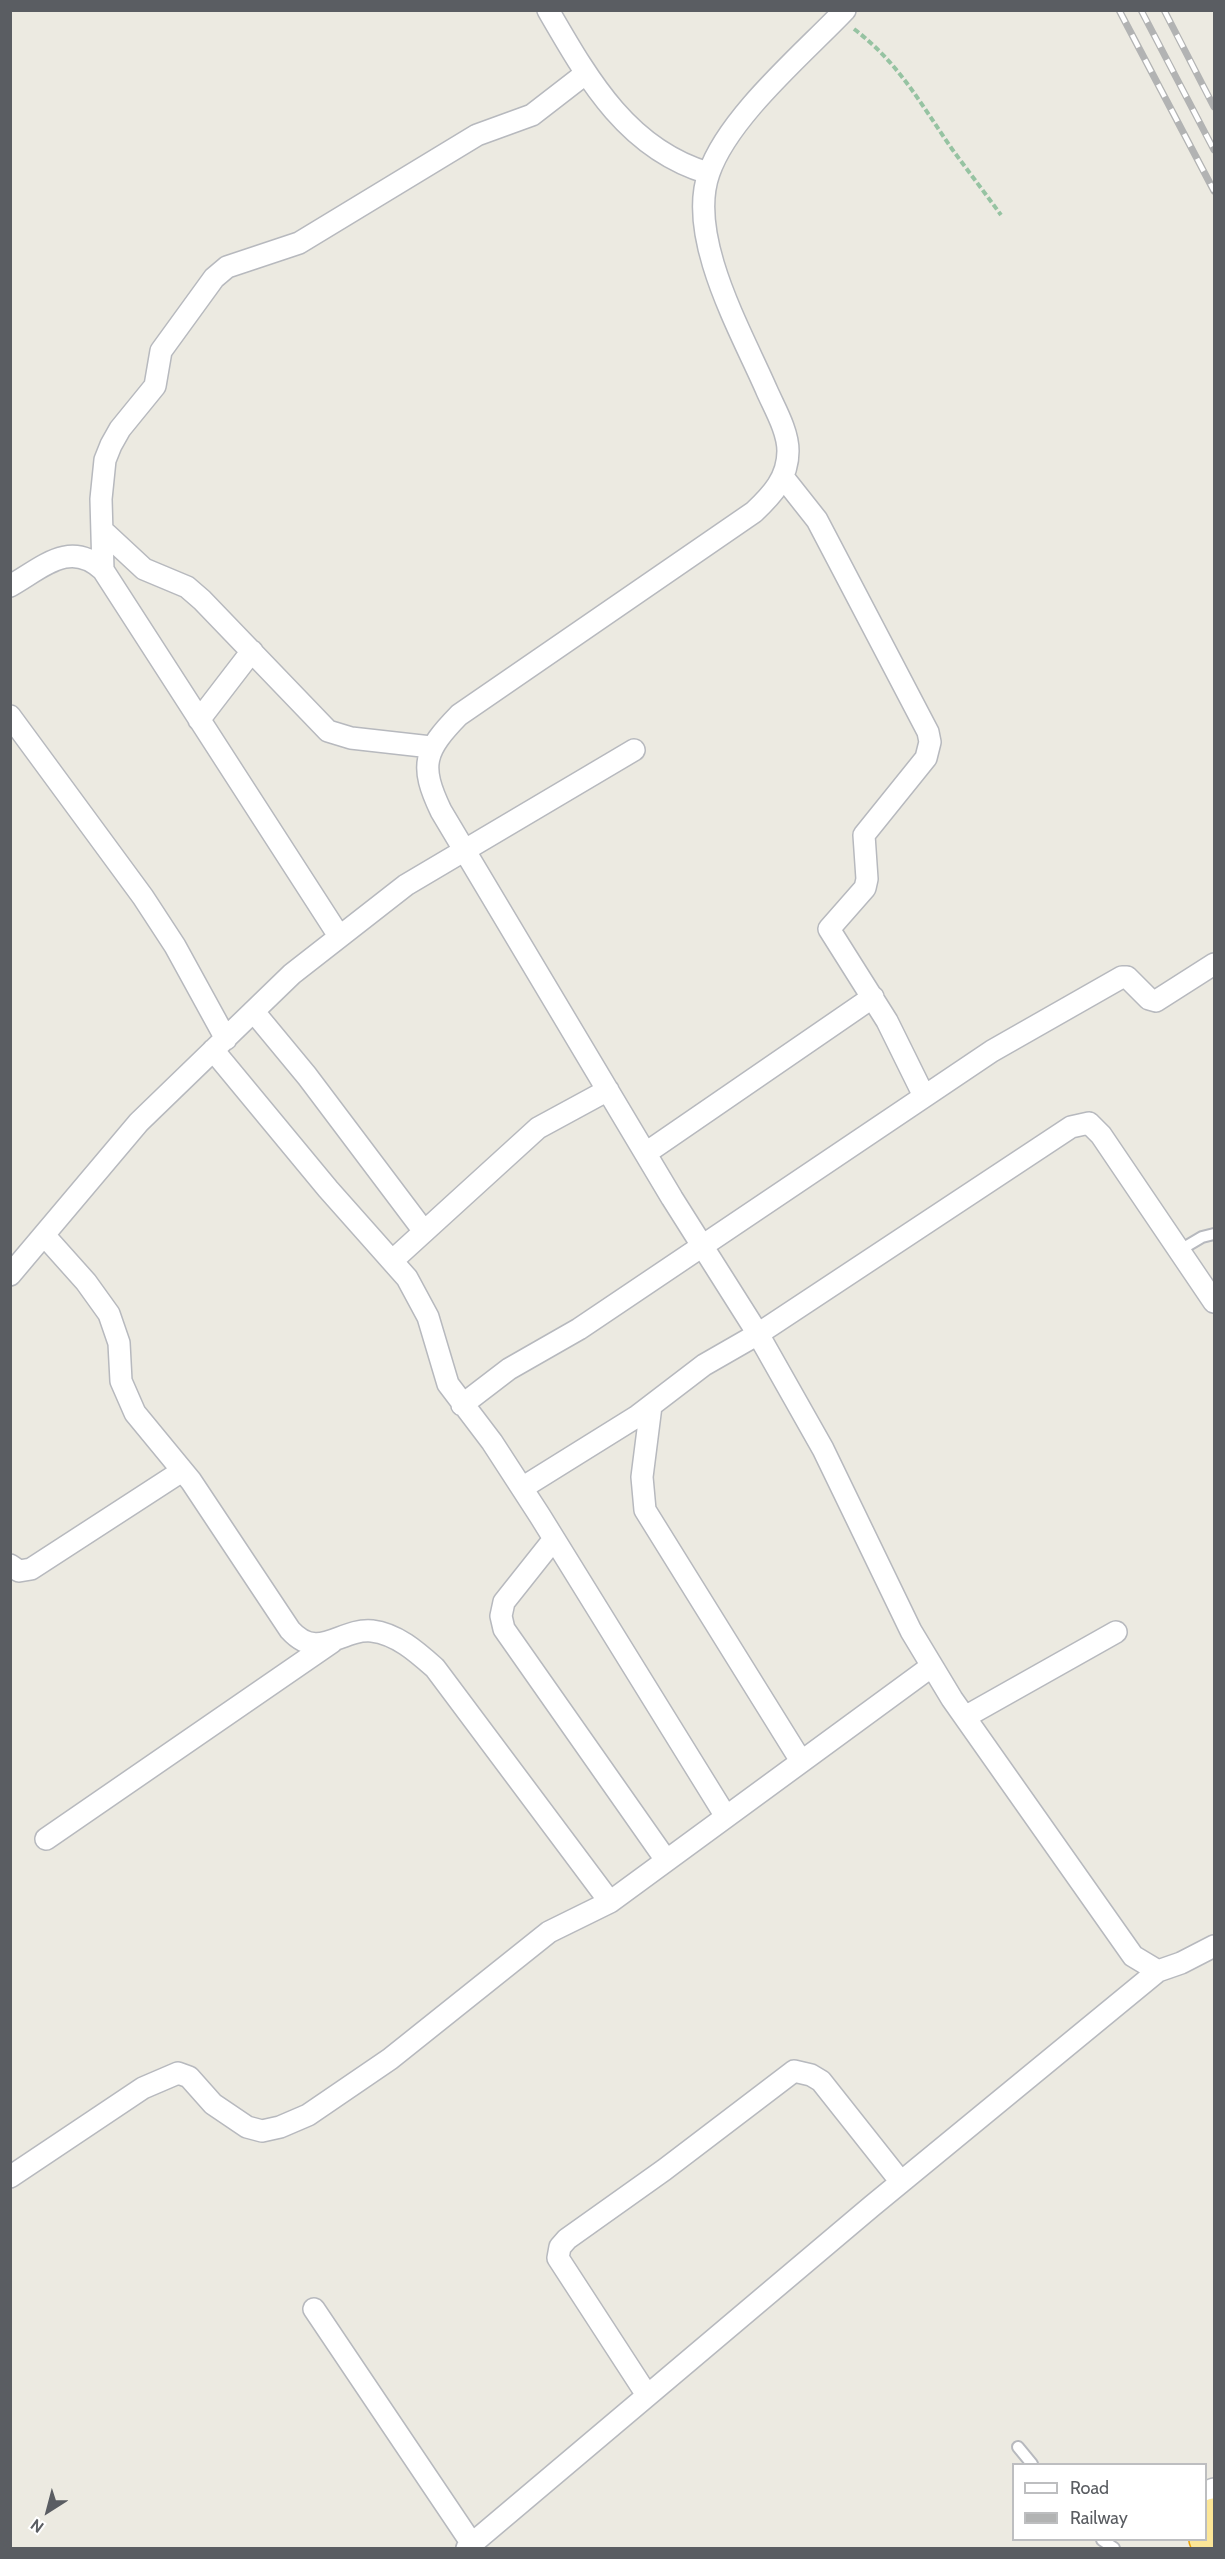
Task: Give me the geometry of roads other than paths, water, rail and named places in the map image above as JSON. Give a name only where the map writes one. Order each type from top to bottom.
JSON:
[{"type":"highway","points":[[1207,2534],[1215,2515]]},
{"type":"street","points":[[548,10],[597,93],[652,145],[684,165],[708,173]]},
{"type":"street","points":[[842,14],[764,93],[731,133],[708,173],[703,193],[703,215],[708,244],[722,286],[781,424],[788,451],[783,477],[772,495],[754,512],[459,716],[431,747],[426,772],[430,787],[466,850],[646,1153],[758,1334],[823,1449],[911,1631],[932,1666],[965,1718],[1118,1937],[1133,1956],[1158,1971]]},
{"type":"street","points":[[103,570],[102,478],[111,445],[120,429],[155,386],[161,351],[221,272],[299,243],[477,135],[544,108],[585,74]]},
{"type":"street","points":[[783,477],[817,520],[923,720],[930,742],[929,751],[920,766],[866,831],[863,842],[867,879],[865,888],[829,929],[873,997],[924,1096]]},
{"type":"street","points":[[102,530],[144,569],[193,592],[328,731],[351,738],[431,747]]},
{"type":"street","points":[[10,586],[59,558],[70,555],[88,558],[103,570],[339,936]]},
{"type":"street","points":[[199,720],[252,651]]},
{"type":"street","points":[[10,716],[143,897],[175,946],[220,1044],[328,1189],[392,1261],[419,1296],[428,1317],[444,1374],[462,1405],[492,1442],[522,1488],[725,1815]]},
{"type":"street","points":[[10,1275],[139,1122],[254,1012],[339,936],[406,885],[634,750]]},
{"type":"street","points":[[462,1405],[509,1369],[579,1329],[702,1244],[992,1051],[1122,977],[1127,977],[1149,999],[1156,1001],[1215,964]]},
{"type":"street","points":[[646,1153],[873,997]]},
{"type":"street","points":[[254,1012],[307,1076],[423,1230]]},
{"type":"street","points":[[392,1261],[423,1230],[538,1128],[608,1090]]},
{"type":"street","points":[[522,1488],[651,1406],[704,1365],[758,1334],[1071,1127],[1082,1123],[1089,1123],[1101,1135],[1215,1302]]},
{"type":"street","points":[[44,1235],[86,1282],[109,1314],[119,1343],[121,1381],[127,1399],[148,1431],[182,1471],[277,1612],[299,1640],[312,1645],[358,1632],[372,1631],[402,1641],[427,1661],[610,1902]]},
{"type":"street","points":[[651,1406],[642,1478],[645,1509],[801,1761]]},
{"type":"street","points":[[10,1564],[19,1571],[32,1569],[182,1471]]},
{"type":"street","points":[[554,1539],[504,1602],[501,1616],[504,1629],[666,1860]]},
{"type":"street","points":[[965,1718],[1116,1632]]},
{"type":"street","points":[[46,1839],[332,1641]]},
{"type":"street","points":[[10,2177],[143,2088],[164,2077],[178,2073],[189,2077],[213,2104],[247,2127],[262,2131],[280,2127],[308,2115],[390,2059],[549,1932],[610,1902],[725,1815],[932,1666]]},
{"type":"street","points":[[314,2309],[469,2546],[901,2182],[1158,1971],[1181,1963],[1215,1946]]},
{"type":"street","points":[[647,2396],[558,2258],[560,2247],[567,2239],[664,2170],[794,2071],[811,2075],[820,2081],[901,2182]]},
{"type":"street","points":[[1207,2514],[1215,2492]]},
{"type":"lane","points":[[1180,1250],[1202,1237],[1215,1234]]},
{"type":"lane","points":[[1018,2447],[1031,2463]]},
{"type":"railway","points":[[1119,10],[1214,191]]},
{"type":"railway","points":[[1141,10],[1214,150]]},
{"type":"railway","points":[[1164,10],[1214,107]]}]
